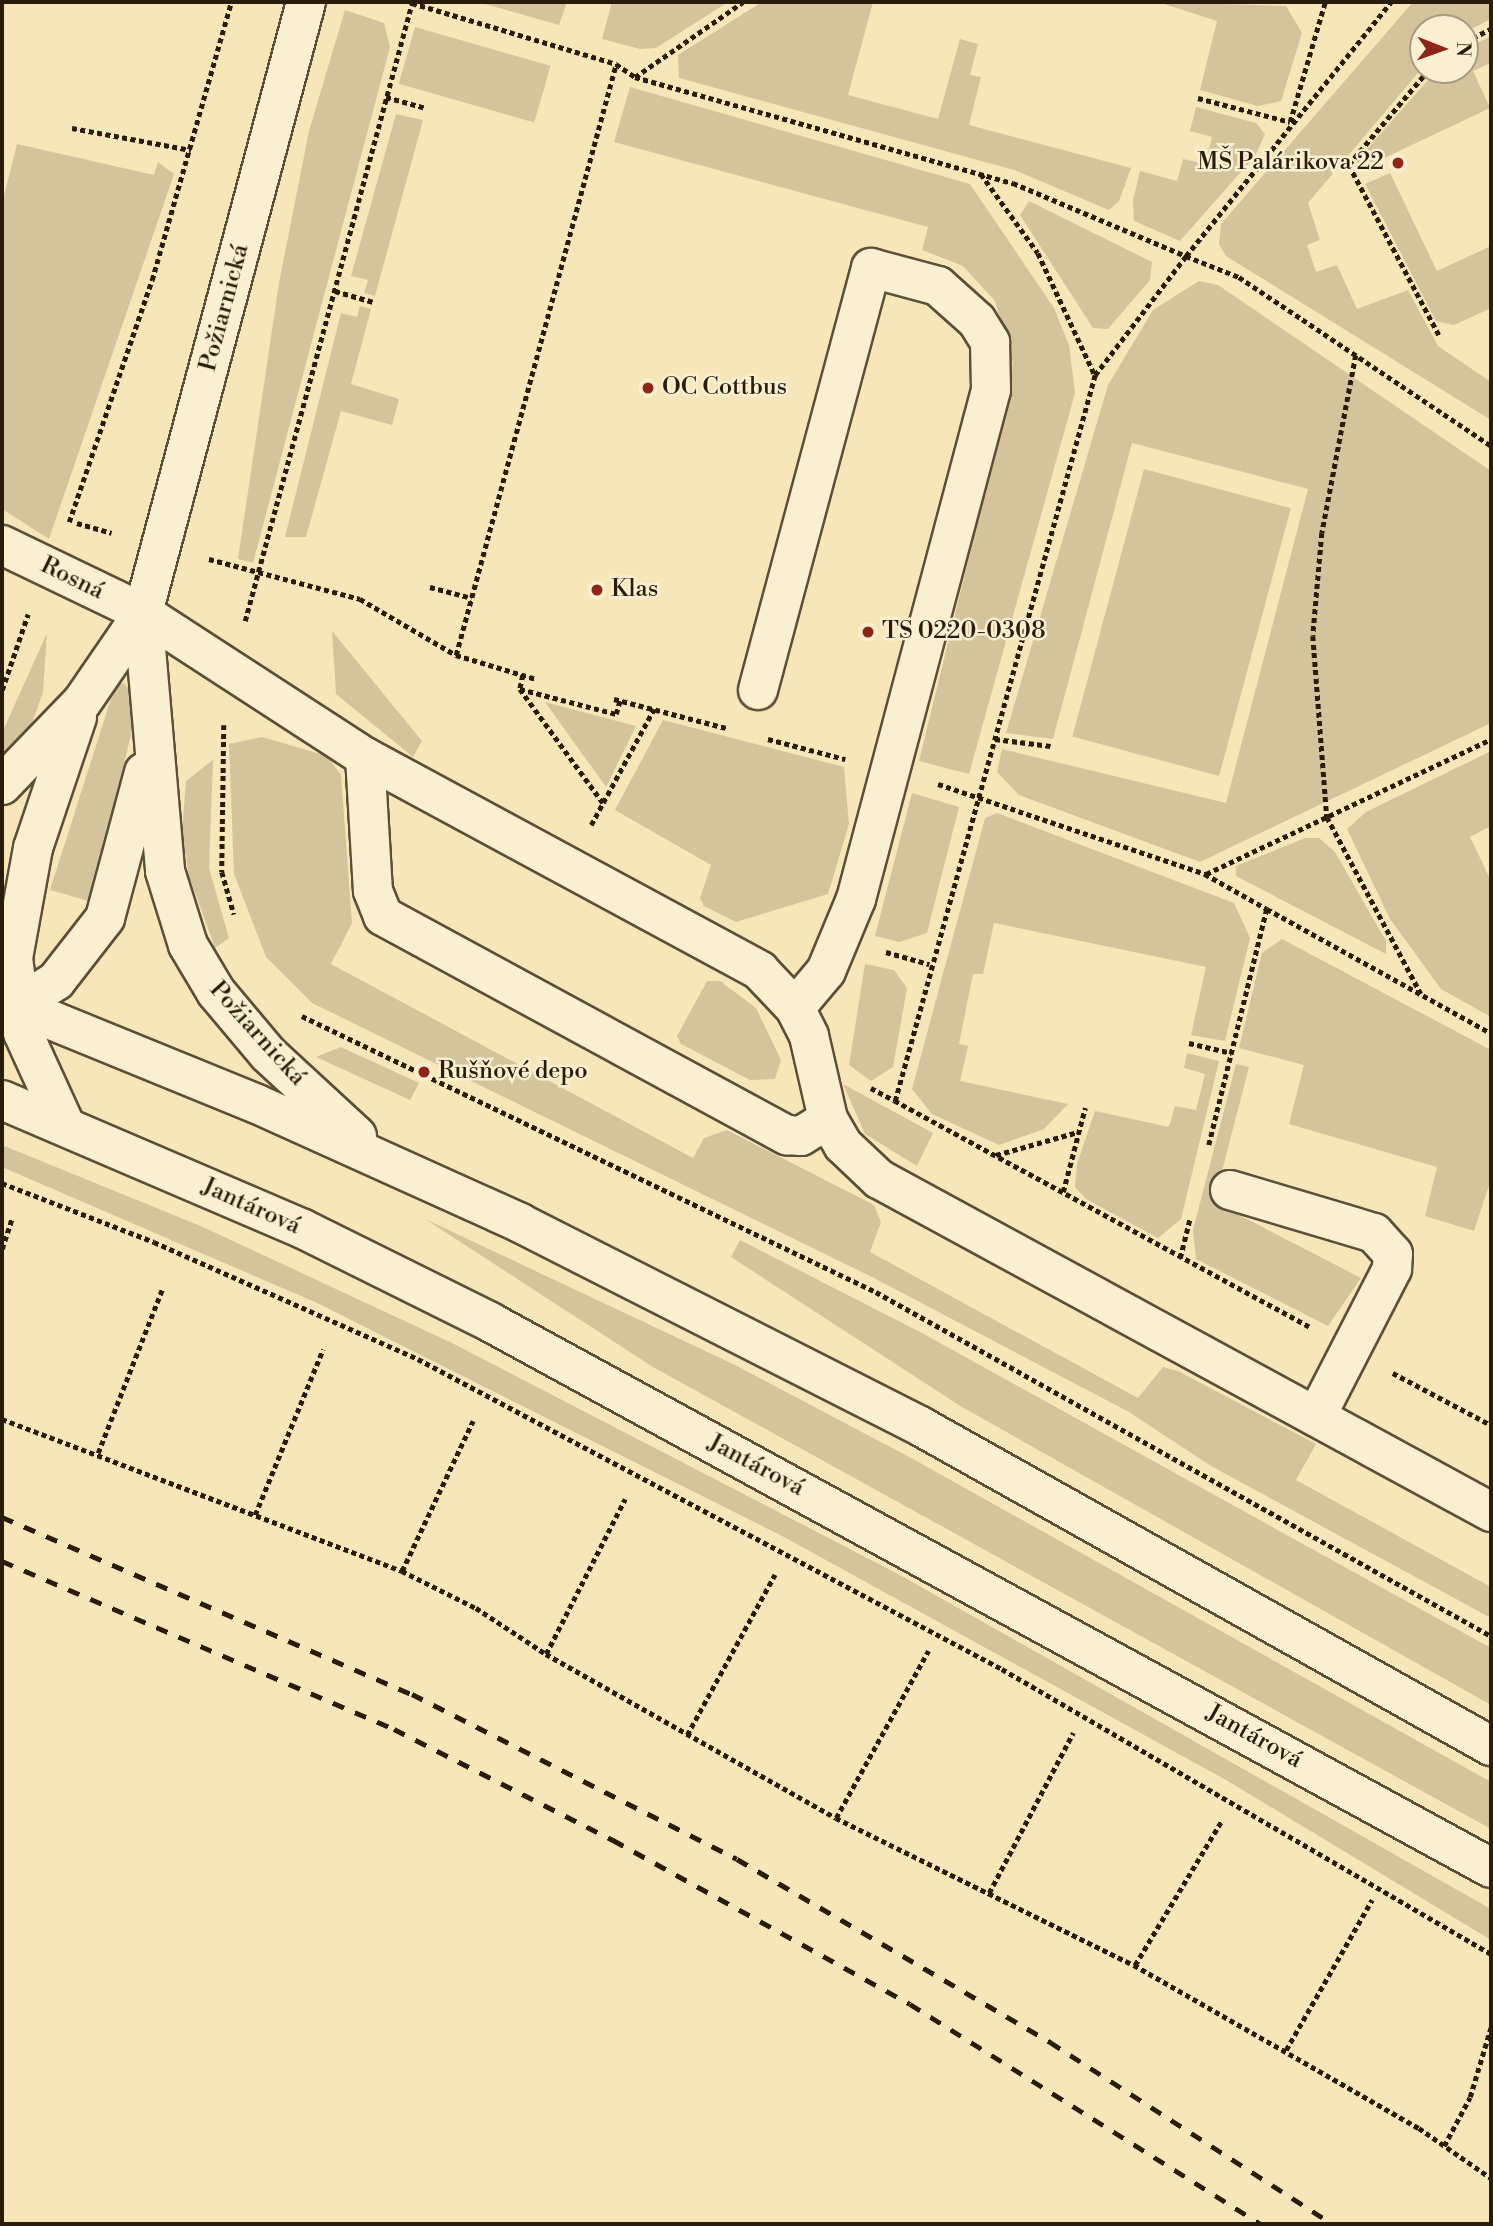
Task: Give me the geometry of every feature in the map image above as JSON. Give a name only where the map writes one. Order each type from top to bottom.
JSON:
[{"type":"street","name":"Požiarnická","points":[[2,785],[82,702],[143,613],[306,2]]},
{"type":"street","points":[[758,690],[871,268],[937,286],[977,321],[990,342],[993,368],[894,772],[846,931],[826,971],[796,1008],[818,1061],[828,1119],[859,1164],[901,1194],[1491,1512]]},
{"type":"street","name":"Rosná","points":[[17,552],[143,613],[365,757],[761,971],[796,1008]]},
{"type":"street","name":"Požiarnická","points":[[143,613],[155,722],[165,871],[188,945],[216,992],[268,1054],[378,1156]]},
{"type":"street","points":[[65,1125],[7,1007],[22,891],[82,702]]},
{"type":"street","name":"Požiarnická","points":[[7,1007],[56,981],[105,918],[155,722]]},
{"type":"street","points":[[365,757],[373,891],[383,916],[787,1135],[801,1136],[828,1119]]},
{"type":"street","points":[[7,1007],[378,1156],[919,1426],[1491,1746]]},
{"type":"street","name":"Jantárová","points":[[2,1100],[303,1229],[490,1322],[1491,1868]]},
{"type":"street","points":[[1230,1190],[1385,1242],[1392,1269],[1316,1417]]},
{"type":"path","points":[[17,552],[69,521],[191,150],[231,2]]},
{"type":"path","points":[[237,926],[222,872],[220,756],[230,667],[260,572],[411,2],[616,64],[635,77],[981,174],[1239,277],[1491,446]]},
{"type":"path","points":[[635,77],[743,2]]},
{"type":"path","points":[[1311,2],[1332,2]]},
{"type":"path","points":[[1391,2],[1290,122],[1096,376],[895,1101],[1491,1425]]},
{"type":"path","points":[[1290,122],[1325,3]]},
{"type":"path","points":[[456,656],[616,64]]},
{"type":"path","points":[[1417,84],[1349,165],[1440,337]]},
{"type":"path","points":[[386,97],[426,108]]},
{"type":"path","points":[[1198,98],[1290,122]]},
{"type":"path","points":[[72,128],[191,150]]},
{"type":"path","points":[[981,174],[1038,253],[1096,376]]},
{"type":"path","points":[[335,291],[373,302]]},
{"type":"path","points":[[1356,355],[1322,533],[1313,636],[1327,817],[1420,994]]},
{"type":"path","points":[[260,572],[360,599],[456,656],[536,679]]},
{"type":"path","points":[[430,587],[471,598]]},
{"type":"path","points":[[2,690],[27,614]]},
{"type":"path","points":[[523,675],[520,690],[603,803]]},
{"type":"path","points":[[520,690],[616,714],[617,699],[734,730]]},
{"type":"path","points":[[569,867],[654,709]]},
{"type":"path","points":[[761,737],[981,795],[1205,874],[1491,1033]]},
{"type":"path","points":[[995,739],[1051,746]]},
{"type":"path","points":[[1205,874],[1491,739]]},
{"type":"path","points":[[1206,1155],[1267,909]]},
{"type":"path","points":[[292,1009],[876,1292],[1491,1636]]},
{"type":"path","points":[[1189,1043],[1232,1053]]},
{"type":"path","points":[[1062,1192],[1085,1108]]},
{"type":"path","points":[[996,1155],[1079,1131]]},
{"type":"path","points":[[2,1183],[155,1242],[418,1359],[1002,1670],[1491,1954]]},
{"type":"path","points":[[1180,1258],[1193,1207]]},
{"type":"path","points":[[2,1249],[12,1219]]},
{"type":"path","points":[[98,1453],[163,1287]]},
{"type":"path","points":[[255,1515],[323,1349]]},
{"type":"path","points":[[2,1419],[98,1453],[402,1572],[476,1608],[546,1654],[836,1818],[1134,1965],[1286,2050],[1444,2146],[1491,2178]]},
{"type":"path","points":[[402,1572],[473,1421]]},
{"type":"path","points":[[546,1654],[625,1499]]},
{"type":"path","points":[[687,1735],[775,1574]]},
{"type":"path","points":[[836,1818],[928,1651]]},
{"type":"path","points":[[989,1893],[1073,1733]]},
{"type":"path","points":[[1134,1965],[1221,1822]]},
{"type":"path","points":[[1286,2050],[1372,1900]]},
{"type":"path","points":[[1444,2146],[1470,2097],[1491,2027]]},
{"type":"shaded area","points":[[478,2],[567,2],[559,25]]},
{"type":"shaded area","points":[[612,2],[728,2],[656,48],[640,49],[602,39]]},
{"type":"shaded area","points":[[762,2],[873,2],[848,95],[938,119],[960,39],[978,44],[970,75],[981,77],[969,125],[1131,168],[1119,201],[1109,210],[1014,170],[679,78],[678,55]]},
{"type":"shaded area","points":[[1158,2],[1286,6],[1302,33],[1281,101],[1258,106],[1200,90],[1217,21]]},
{"type":"shaded area","points":[[1413,2],[1491,2],[1491,19],[1479,25],[1479,14],[1409,14],[1409,84],[1308,203],[1320,240],[1307,245],[1316,272],[1337,265],[1357,309],[1408,290],[1438,346],[1491,382],[1491,420],[1226,256],[1219,244],[1221,224]]},
{"type":"shaded area","points":[[345,10],[384,23],[390,47],[253,563],[238,559],[279,283],[309,131]]},
{"type":"shaded area","points":[[415,27],[551,66],[534,123],[399,84]]},
{"type":"shaded area","points":[[1491,36],[1491,63],[1479,68],[1479,42]]},
{"type":"shaded area","points":[[1425,84],[1479,84],[1490,108],[1359,170],[1357,160]]},
{"type":"shaded area","points":[[630,87],[970,184],[1054,308],[1069,345],[1075,393],[969,774],[919,761],[1010,390],[1013,363],[995,301],[963,266],[922,250],[928,227],[614,142]]},
{"type":"shaded area","points":[[1196,107],[1256,123],[1265,134],[1255,156],[1180,241],[1134,221],[1133,200],[1140,171],[1177,181],[1183,159],[1205,164],[1212,137],[1190,131]]},
{"type":"shaded area","points":[[396,114],[423,120],[375,296],[364,293],[368,280],[351,276]]},
{"type":"shaded area","points":[[17,144],[154,175],[158,162],[174,174],[49,539],[2,509],[2,204]]},
{"type":"shaded area","points":[[1390,173],[1437,271],[1491,246],[1491,308],[1454,325],[1436,321],[1365,184]]},
{"type":"shaded area","points":[[1029,201],[1152,262],[1150,280],[1108,329],[1093,328],[1020,215]]},
{"type":"shaded area","points":[[1199,281],[1218,285],[1491,471],[1491,723],[1200,862],[1019,795],[997,772],[1002,749],[1226,803],[1308,489],[1132,443],[1053,739],[1006,733],[1108,385],[1153,310]]},
{"type":"shaded area","points":[[360,306],[371,309],[351,384],[399,399],[392,425],[341,411],[306,537],[285,537],[341,313],[357,317]]},
{"type":"shaded area","points":[[1144,469],[1291,508],[1219,776],[1072,737]]},
{"type":"shaded area","points":[[332,631],[422,741],[413,757],[336,694]]},
{"type":"shaded area","points":[[47,633],[43,692],[31,726],[2,766],[2,733]]},
{"type":"shaded area","points":[[124,683],[139,700],[92,902],[50,890],[115,686]]},
{"type":"shaded area","points":[[545,702],[636,726],[606,787]]},
{"type":"shaded area","points":[[663,720],[844,767],[849,824],[828,894],[736,922],[704,906],[700,898],[711,865],[615,810]]},
{"type":"shaded area","points":[[262,737],[327,756],[341,775],[352,923],[331,964],[693,1158],[704,1138],[727,1130],[874,1205],[881,1222],[870,1252],[1138,1398],[1163,1367],[1178,1371],[1316,1444],[1296,1480],[1491,1587],[1491,1618],[1211,1466],[1129,1412],[872,1277],[312,1003],[266,957],[234,874],[229,744]]},
{"type":"shaded area","points":[[1491,751],[1491,826],[1470,837],[1491,881],[1491,1017],[1441,989],[1390,919],[1347,829],[1366,812]]},
{"type":"shaded area","points":[[213,760],[209,868],[229,938],[215,948],[189,876],[182,832],[186,781]]},
{"type":"shaded area","points":[[912,793],[959,807],[927,933],[899,942],[875,936]]},
{"type":"shaded area","points":[[997,813],[1234,903],[1250,938],[1225,1041],[1191,1035],[1206,967],[994,923],[983,974],[973,974],[959,1044],[968,1046],[960,1081],[1068,1104],[1044,1129],[999,1145],[932,1114],[912,1089],[985,818]]},
{"type":"shaded area","points":[[1305,838],[1319,838],[1335,852],[1386,941],[1386,954],[1236,876],[1236,866]]},
{"type":"shaded area","points":[[1282,939],[1491,1050],[1491,1179],[1474,1231],[1425,1216],[1437,1167],[1289,1124],[1304,1065],[1239,1048],[1262,953]]},
{"type":"shaded area","points":[[865,964],[894,970],[907,988],[893,1067],[871,1081],[849,1065]]},
{"type":"shaded area","points":[[707,981],[720,981],[756,1008],[781,1060],[775,1079],[750,1080],[681,1044],[677,1036]]},
{"type":"shaded area","points":[[341,1047],[419,1083],[410,1100],[316,1057]]},
{"type":"shaded area","points":[[1187,1053],[1219,1061],[1181,1219],[1158,1238],[1086,1199],[1075,1187],[1077,1164],[1095,1111],[1169,1127],[1175,1106],[1196,1110],[1205,1074],[1184,1068]]},
{"type":"shaded area","points":[[1236,1064],[1249,1067],[1214,1202],[1361,1278],[1328,1326],[1196,1259],[1193,1230]]},
{"type":"shaded area","points":[[843,1084],[933,1133],[917,1166],[865,1134]]},
{"type":"shaded area","points":[[2,1145],[203,1227],[452,1343],[900,1575],[1491,1909],[1491,1940],[1226,1780],[784,1537],[317,1303],[2,1167]]},
{"type":"shaded area","points":[[425,1219],[733,1364],[913,1459],[1491,1782],[1491,1829],[653,1367]]},
{"type":"shaded area","points":[[740,1240],[922,1333],[1491,1648],[1491,1705],[962,1407],[731,1257]]},
{"type":"railway","points":[[2,1517],[412,1694],[737,1859],[1050,2042],[1332,2224]]},
{"type":"railway","points":[[2,1561],[394,1729],[613,1840],[910,2004],[1261,2224]]},
{"type":"place","name":"MŠ Palárikova 22","points":[[1398,163]]},
{"type":"place","name":"OC Cottbus","points":[[648,388]]},
{"type":"place","name":"Klas","points":[[597,590]]},
{"type":"place","name":"TS 0220-0308","points":[[868,632]]},
{"type":"place","name":"Rušňové depo","points":[[424,1072]]}]
